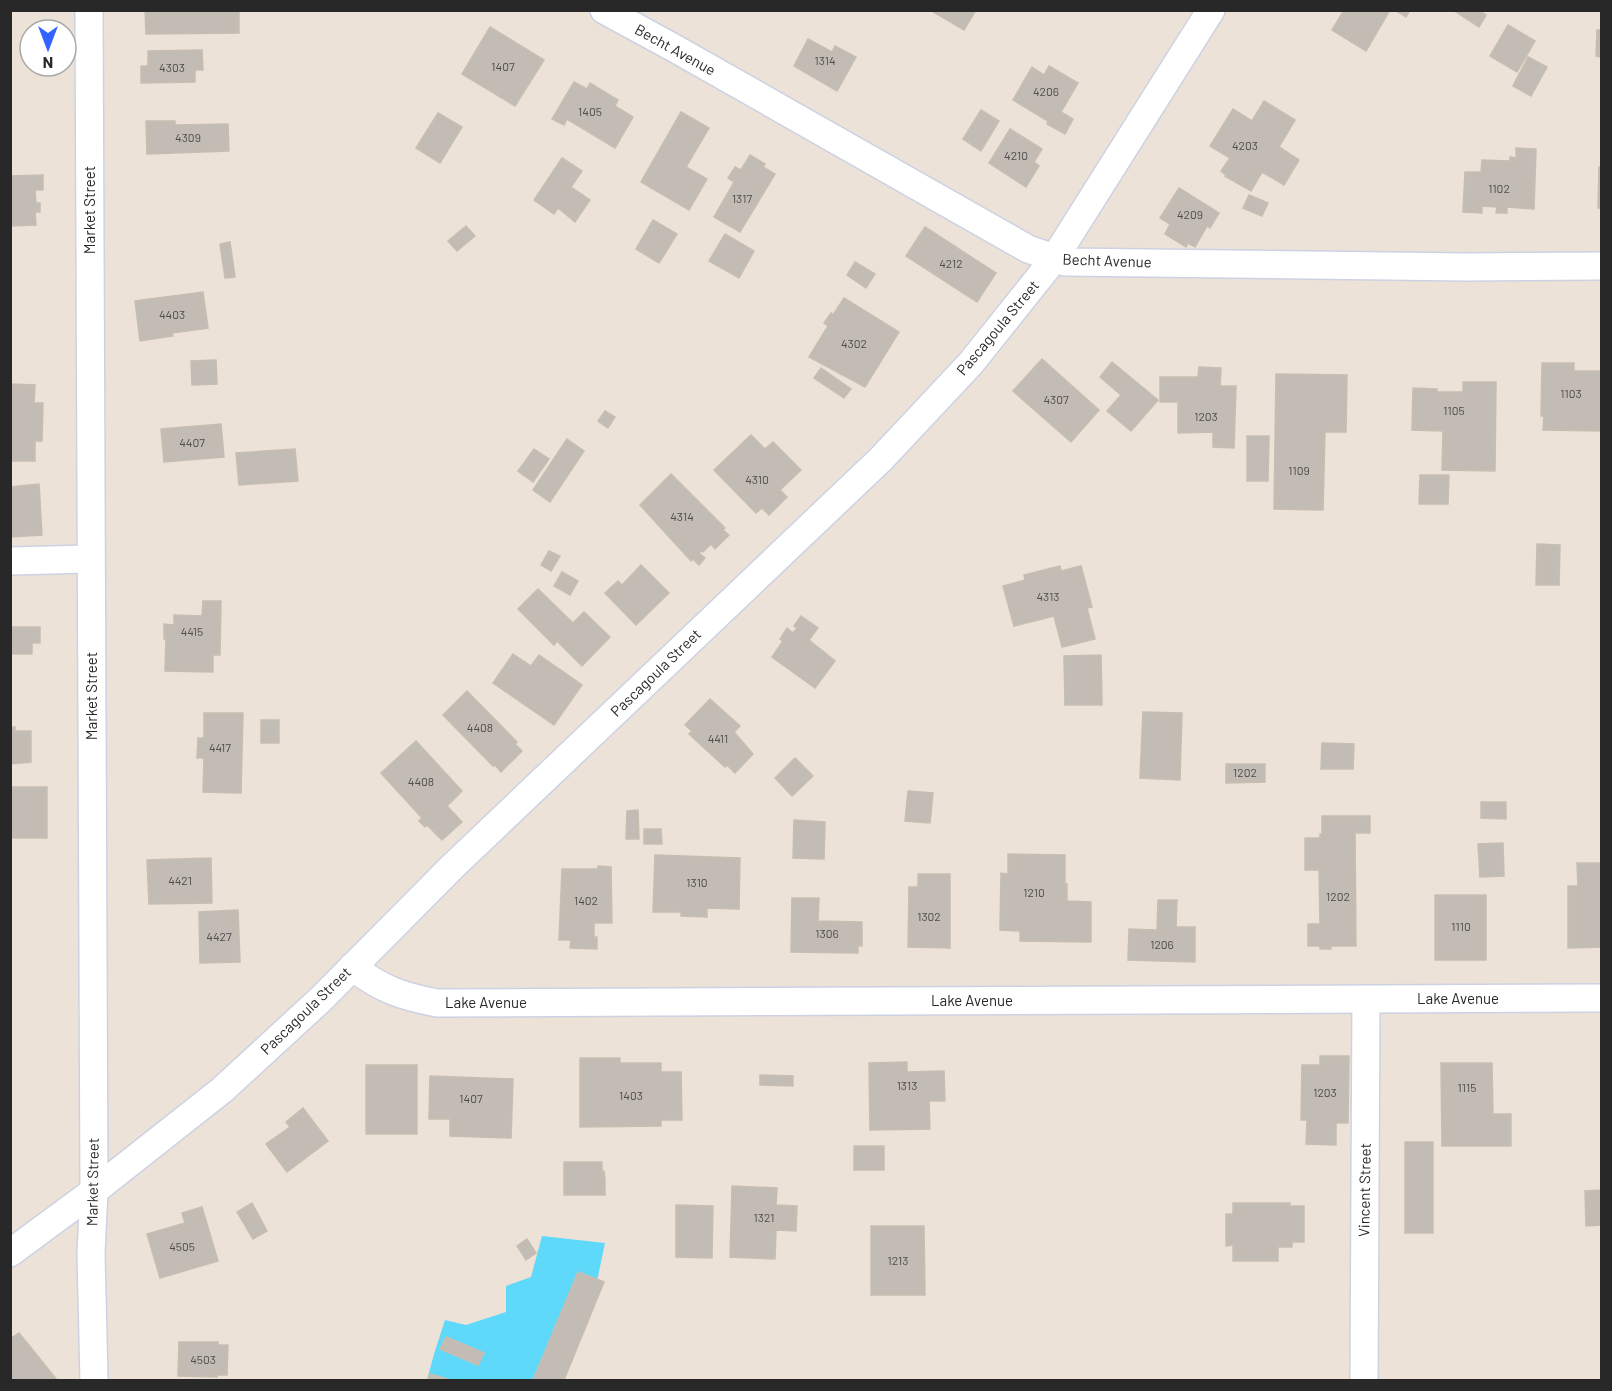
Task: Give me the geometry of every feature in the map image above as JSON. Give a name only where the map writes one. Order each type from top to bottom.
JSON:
[{"type":"street","name":"Market Street","points":[[89,10],[94,1191],[91,1253],[94,1380]]},
{"type":"street","name":"Becht Avenue","points":[[604,10],[1029,249],[1054,260],[1065,262],[1466,267],[1602,266]]},
{"type":"street","name":"Pascagoula Street","points":[[10,1253],[94,1191],[222,1090],[321,999],[461,859],[881,459],[970,363],[1054,260],[1211,10]]},
{"type":"street","points":[[10,561],[91,559]]},
{"type":"street","name":"Lake Avenue","points":[[352,967],[376,984],[406,997],[437,1003],[1602,998]]},
{"type":"street","name":"Vincent Street","points":[[1364,1380],[1366,1000]]},
{"type":"water","points":[[542,1236],[605,1243],[597,1281],[555,1380],[427,1380],[445,1320],[466,1325],[506,1312],[506,1286],[531,1277]]},
{"type":"building","points":[[145,10],[239,10],[239,33],[146,34]]},
{"type":"building","points":[[930,10],[976,10],[964,30]]},
{"type":"building","points":[[1344,10],[1390,10],[1366,51],[1332,30]]},
{"type":"building","points":[[1395,10],[1410,10],[1406,17]]},
{"type":"building","points":[[1453,10],[1478,10],[1486,15],[1479,27]]},
{"type":"building","points":[[1508,25],[1535,41],[1517,72],[1490,56]]},
{"type":"building","points":[[490,27],[544,60],[515,106],[462,74]]},
{"type":"building","points":[[1597,30],[1602,30],[1602,57],[1596,56]]},
{"type":"building","points":[[808,39],[832,52],[835,46],[856,57],[837,91],[794,66]]},
{"type":"building","points":[[202,50],[203,70],[195,70],[195,82],[141,83],[141,66],[148,66],[148,51]]},
{"type":"building","points":[[1528,57],[1547,67],[1531,96],[1513,86]]},
{"type":"building","points":[[1049,66],[1078,83],[1061,112],[1073,119],[1065,134],[1013,100],[1032,67],[1044,75]]},
{"type":"building","points":[[574,82],[587,89],[590,83],[618,100],[615,106],[633,117],[615,148],[567,119],[564,125],[552,119]]},
{"type":"building","points":[[1264,101],[1295,120],[1279,147],[1299,160],[1284,185],[1262,172],[1251,191],[1225,176],[1221,171],[1230,158],[1210,146],[1233,109],[1252,121]]},
{"type":"building","points":[[981,110],[999,121],[981,151],[963,139]]},
{"type":"building","points":[[681,112],[709,128],[686,167],[707,179],[689,210],[641,182]]},
{"type":"building","points":[[438,113],[462,127],[440,163],[416,148]]},
{"type":"building","points":[[146,121],[175,121],[175,125],[228,124],[229,151],[147,154]]},
{"type":"building","points":[[1010,129],[1042,149],[1034,162],[1039,166],[1026,187],[989,163]]},
{"type":"building","points":[[1516,148],[1536,149],[1534,209],[1507,207],[1507,213],[1496,213],[1497,207],[1482,206],[1482,213],[1463,212],[1465,172],[1481,172],[1482,160],[1510,161],[1510,157],[1516,158]]},
{"type":"building","points":[[750,155],[765,164],[763,167],[775,174],[740,232],[714,217],[734,182],[728,178],[735,167],[741,170]]},
{"type":"building","points":[[562,158],[582,171],[571,187],[590,200],[575,222],[558,208],[554,214],[534,200]]},
{"type":"building","points":[[1599,167],[1602,167],[1602,208],[1598,208]]},
{"type":"building","points":[[43,175],[43,190],[35,190],[36,203],[40,203],[40,212],[35,212],[36,225],[10,226],[10,176]]},
{"type":"building","points":[[1179,188],[1219,213],[1210,228],[1207,226],[1195,247],[1188,243],[1186,247],[1165,234],[1170,224],[1160,218]]},
{"type":"building","points":[[1249,195],[1268,203],[1262,216],[1243,208]]},
{"type":"building","points":[[653,220],[677,234],[659,263],[636,249]]},
{"type":"building","points":[[466,226],[475,236],[457,251],[448,241]]},
{"type":"building","points":[[925,227],[996,273],[977,302],[906,256]]},
{"type":"building","points":[[725,234],[754,251],[739,278],[709,261]]},
{"type":"building","points":[[230,242],[235,277],[225,278],[220,244]]},
{"type":"building","points":[[855,262],[875,274],[866,288],[847,275]]},
{"type":"building","points":[[203,292],[208,328],[172,333],[173,336],[140,341],[135,301]]},
{"type":"building","points":[[844,298],[899,332],[865,387],[809,357],[828,326],[824,323],[831,313],[833,315]]},
{"type":"building","points":[[1042,359],[1099,410],[1071,442],[1013,391]]},
{"type":"building","points":[[216,360],[217,384],[192,385],[191,361]]},
{"type":"building","points":[[1112,362],[1158,400],[1131,431],[1107,411],[1121,395],[1100,377]]},
{"type":"building","points":[[1542,363],[1574,363],[1574,371],[1602,371],[1602,431],[1543,430]]},
{"type":"building","points":[[1199,367],[1221,368],[1220,386],[1236,386],[1234,448],[1213,447],[1213,432],[1178,433],[1178,402],[1160,402],[1160,377],[1198,377]]},
{"type":"building","points":[[821,368],[851,389],[844,398],[814,378]]},
{"type":"building","points":[[1276,374],[1347,375],[1346,432],[1325,432],[1323,510],[1274,509]]},
{"type":"building","points":[[1463,382],[1496,382],[1495,471],[1442,470],[1443,431],[1412,430],[1413,388],[1437,389],[1437,392],[1463,392]]},
{"type":"building","points":[[10,384],[35,385],[34,403],[43,403],[42,441],[35,441],[35,461],[10,461]]},
{"type":"building","points":[[605,411],[615,417],[608,428],[598,421]]},
{"type":"building","points":[[221,424],[224,457],[164,462],[161,429]]},
{"type":"building","points":[[751,435],[765,449],[773,442],[801,470],[780,490],[787,497],[769,515],[762,508],[756,513],[714,470]]},
{"type":"building","points":[[1247,436],[1269,436],[1268,481],[1247,481]]},
{"type":"building","points":[[567,439],[584,451],[550,502],[533,490]]},
{"type":"building","points":[[295,449],[298,481],[239,485],[236,453]]},
{"type":"building","points":[[534,449],[549,459],[533,482],[518,471]]},
{"type":"building","points":[[671,474],[725,528],[723,530],[729,535],[715,549],[711,544],[699,553],[705,558],[699,565],[693,559],[691,561],[640,505]]},
{"type":"building","points":[[1420,475],[1449,475],[1448,504],[1419,504]]},
{"type":"building","points":[[39,484],[42,535],[10,537],[10,487]]},
{"type":"building","points":[[1537,544],[1560,545],[1559,585],[1536,585]]},
{"type":"building","points":[[549,551],[560,556],[551,571],[541,565]]},
{"type":"building","points":[[641,565],[669,593],[636,625],[605,593],[618,581],[622,585]]},
{"type":"building","points":[[1060,566],[1061,571],[1081,566],[1092,607],[1087,608],[1095,639],[1062,647],[1054,616],[1014,626],[1003,586],[1025,580],[1024,575]]},
{"type":"building","points":[[562,572],[578,581],[570,595],[554,586]]},
{"type":"building","points":[[538,589],[573,623],[584,612],[610,637],[582,666],[557,641],[554,645],[518,609]]},
{"type":"building","points":[[203,601],[221,601],[220,655],[213,655],[213,672],[165,671],[164,624],[174,625],[174,615],[202,616]]},
{"type":"building","points":[[801,616],[818,628],[809,640],[835,661],[815,688],[772,657],[783,641],[780,639],[787,628],[793,633],[797,628],[794,626]]},
{"type":"building","points":[[10,627],[40,627],[40,643],[32,643],[32,654],[10,654]]},
{"type":"building","points":[[513,654],[531,666],[539,655],[582,685],[554,725],[493,683]]},
{"type":"building","points":[[1101,655],[1102,705],[1065,705],[1064,656]]},
{"type":"building","points":[[467,691],[517,742],[515,744],[522,751],[501,772],[443,715]]},
{"type":"building","points":[[710,699],[740,726],[734,732],[753,754],[735,773],[727,765],[725,767],[689,734],[692,731],[685,725]]},
{"type":"building","points":[[1143,712],[1182,713],[1180,780],[1140,778]]},
{"type":"building","points":[[204,713],[243,713],[241,793],[203,792],[204,758],[197,758],[198,738],[204,738]]},
{"type":"building","points":[[261,720],[279,720],[279,743],[261,743]]},
{"type":"building","points":[[10,727],[15,727],[15,731],[31,731],[31,762],[10,764]]},
{"type":"building","points":[[416,741],[462,791],[447,806],[462,822],[442,840],[427,825],[425,827],[419,821],[422,818],[381,773]]},
{"type":"building","points":[[1322,743],[1354,744],[1353,769],[1321,769]]},
{"type":"building","points":[[795,758],[813,776],[792,796],[775,778]]},
{"type":"building","points":[[1226,764],[1265,764],[1265,782],[1226,783]]},
{"type":"building","points":[[10,787],[47,787],[47,838],[10,838]]},
{"type":"building","points":[[908,791],[933,793],[930,823],[905,821]]},
{"type":"building","points":[[1481,802],[1506,802],[1506,819],[1481,818]]},
{"type":"building","points":[[638,810],[639,839],[626,839],[627,811]]},
{"type":"building","points":[[1322,816],[1370,816],[1370,833],[1355,833],[1356,946],[1331,946],[1331,949],[1320,949],[1320,946],[1308,946],[1308,924],[1320,924],[1319,870],[1305,870],[1305,838],[1320,838]]},
{"type":"building","points":[[794,820],[825,822],[824,859],[793,858]]},
{"type":"building","points":[[644,829],[661,829],[662,844],[644,844]]},
{"type":"building","points":[[1503,843],[1504,876],[1480,877],[1478,844]]},
{"type":"building","points":[[1008,854],[1065,855],[1067,901],[1091,902],[1091,942],[1020,941],[1020,931],[1000,930],[1001,873],[1008,874]]},
{"type":"building","points":[[655,855],[740,858],[739,909],[707,908],[707,917],[681,916],[681,912],[653,912]]},
{"type":"building","points":[[211,858],[212,903],[149,904],[147,860]]},
{"type":"building","points":[[1577,863],[1602,863],[1602,947],[1568,948],[1568,886],[1578,886]]},
{"type":"building","points":[[598,866],[611,867],[612,923],[594,923],[597,949],[570,948],[571,940],[559,940],[562,869],[598,869]]},
{"type":"building","points":[[918,874],[950,874],[950,948],[908,947],[909,887],[918,887]]},
{"type":"building","points":[[1435,895],[1486,895],[1486,960],[1435,960]]},
{"type":"building","points":[[792,898],[819,898],[818,921],[862,922],[862,946],[858,946],[858,953],[791,952]]},
{"type":"building","points":[[1158,900],[1177,900],[1176,927],[1195,927],[1195,962],[1128,960],[1129,929],[1157,930]]},
{"type":"building","points":[[238,910],[240,962],[200,963],[199,912]]},
{"type":"building","points":[[1320,1056],[1349,1056],[1348,1123],[1336,1123],[1336,1145],[1306,1144],[1307,1120],[1301,1120],[1302,1065],[1320,1065]]},
{"type":"building","points":[[580,1058],[620,1058],[620,1063],[661,1063],[661,1072],[681,1072],[682,1120],[661,1120],[661,1126],[580,1127]]},
{"type":"building","points":[[907,1062],[907,1072],[944,1071],[945,1101],[929,1101],[930,1129],[870,1130],[869,1063]]},
{"type":"building","points":[[1441,1063],[1492,1063],[1493,1114],[1511,1114],[1511,1146],[1442,1146]]},
{"type":"building","points":[[366,1065],[417,1065],[417,1134],[366,1134]]},
{"type":"building","points":[[760,1075],[793,1076],[793,1086],[760,1085]]},
{"type":"building","points":[[430,1076],[513,1079],[511,1138],[450,1136],[450,1119],[429,1119]]},
{"type":"building","points":[[303,1108],[328,1141],[287,1172],[266,1144],[290,1127],[286,1122]]},
{"type":"building","points":[[1405,1142],[1433,1142],[1433,1233],[1405,1233]]},
{"type":"building","points":[[854,1146],[884,1146],[884,1170],[854,1170]]},
{"type":"building","points":[[564,1162],[602,1162],[605,1195],[564,1195]]},
{"type":"building","points":[[732,1186],[777,1188],[776,1205],[797,1206],[796,1231],[776,1230],[775,1259],[730,1257]]},
{"type":"building","points":[[1602,1190],[1602,1225],[1586,1226],[1585,1191]]},
{"type":"building","points":[[252,1203],[267,1231],[253,1239],[237,1212]]},
{"type":"building","points":[[1233,1203],[1290,1203],[1290,1206],[1304,1206],[1304,1242],[1292,1242],[1292,1247],[1278,1247],[1278,1261],[1233,1261],[1233,1245],[1226,1246],[1226,1214],[1233,1214]]},
{"type":"building","points":[[676,1205],[713,1206],[712,1258],[676,1257]]},
{"type":"building","points":[[202,1207],[218,1261],[160,1278],[147,1234],[185,1223],[182,1213]]},
{"type":"building","points":[[871,1226],[924,1226],[925,1295],[871,1295]]},
{"type":"building","points":[[527,1239],[536,1253],[526,1260],[517,1246]]},
{"type":"building","points":[[578,1272],[604,1282],[564,1380],[533,1380]]},
{"type":"building","points":[[19,1333],[57,1380],[10,1380],[10,1339]]},
{"type":"building","points":[[446,1337],[484,1353],[478,1365],[440,1349]]},
{"type":"building","points":[[179,1342],[218,1342],[218,1345],[228,1345],[227,1375],[178,1376]]},
{"type":"building","points":[[430,1374],[451,1380],[428,1380]]}]
